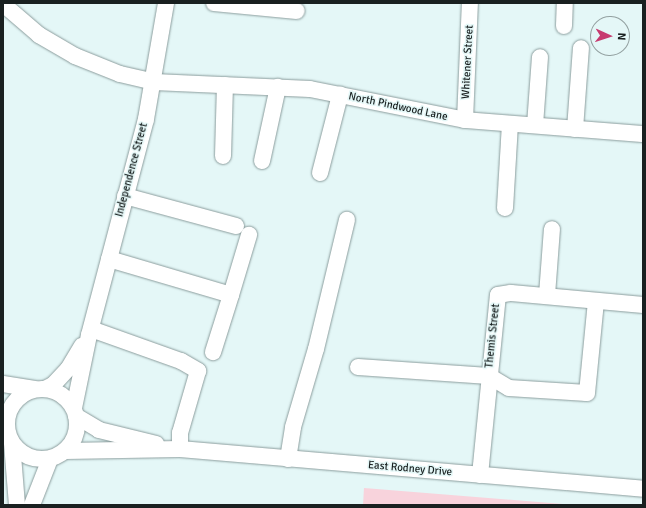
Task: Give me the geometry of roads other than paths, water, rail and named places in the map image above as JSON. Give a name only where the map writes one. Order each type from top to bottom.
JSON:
[{"type":"street","name":"Independence Street","points":[[75,412],[90,332],[146,119],[154,82],[166,3]]},
{"type":"street","points":[[214,3],[297,11]]},
{"type":"street","name":"Whitener Street","points":[[465,120],[470,3]]},
{"type":"street","points":[[564,26],[565,3]]},
{"type":"street","name":"North Pindwood Lane","points":[[3,4],[39,34],[75,56],[120,74],[154,82],[310,88],[465,120],[643,134]]},
{"type":"street","points":[[575,129],[581,48]]},
{"type":"street","points":[[535,125],[540,57]]},
{"type":"street","points":[[223,156],[225,85]]},
{"type":"street","points":[[262,161],[278,87]]},
{"type":"street","points":[[320,173],[340,95]]},
{"type":"street","points":[[505,208],[510,124]]},
{"type":"street","points":[[125,196],[242,231],[231,295],[213,352]]},
{"type":"street","points":[[288,459],[293,427],[316,349],[347,220]]},
{"type":"street","points":[[547,295],[552,230]]},
{"type":"street","points":[[109,259],[231,295]]},
{"type":"street","name":"Themis Street","points":[[480,476],[498,295],[511,293],[547,295],[643,305]]},
{"type":"street","points":[[358,367],[489,376],[509,388],[587,392],[596,301]]},
{"type":"street","name":"Independence Street","points":[[42,389],[53,385],[68,369],[90,332]]},
{"type":"street","points":[[90,332],[180,361],[198,371],[180,434],[178,449]]},
{"type":"street","points":[[3,384],[56,392],[66,398],[75,412],[77,432],[72,443],[65,452],[50,459],[33,459],[23,454],[12,443]]},
{"type":"street","points":[[17,505],[12,443],[5,416],[13,404],[22,395],[42,389]]},
{"type":"street","name":"East Rodney Drive","points":[[75,412],[99,430],[178,449]]},
{"type":"street","name":"East Rodney Drive","points":[[65,452],[178,449],[643,489]]},
{"type":"street","points":[[32,505],[50,459]]}]
